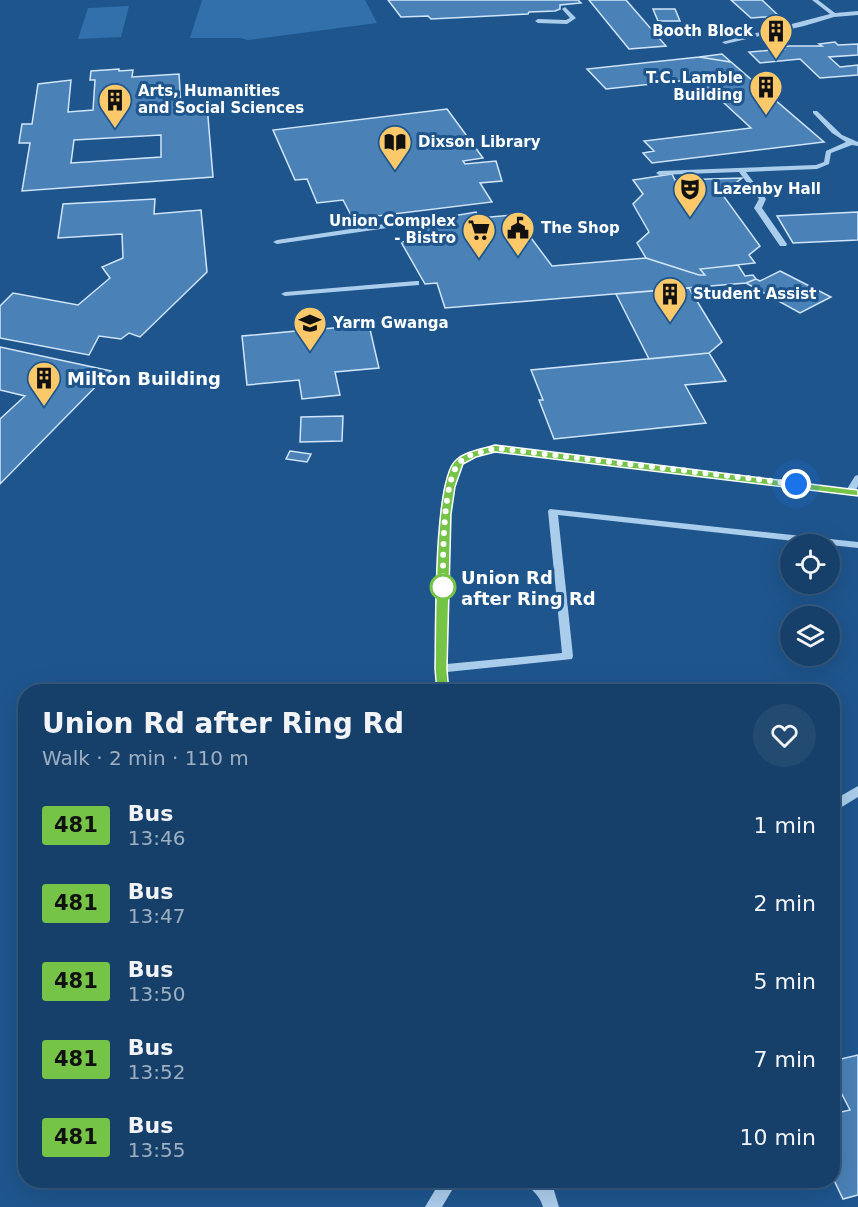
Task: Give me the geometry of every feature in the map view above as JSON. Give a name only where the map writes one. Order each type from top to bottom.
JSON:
[{"type":"street","points":[[815,0],[834,15]]},
{"type":"street","points":[[538,21],[567,22],[573,18],[565,9]]},
{"type":"street","points":[[725,42],[834,15],[858,13]]},
{"type":"street","points":[[815,112],[854,143]]},
{"type":"street","points":[[659,173],[741,171],[824,165],[827,164],[828,152],[854,143]]},
{"type":"street","points":[[741,171],[763,199],[758,208],[783,244]]},
{"type":"street","points":[[277,242],[384,226]]},
{"type":"street","points":[[285,294],[416,283]]},
{"type":"street","points":[[442,684],[445,514],[449,487],[459,462],[473,454],[495,448],[854,493],[858,478]]},
{"type":"street","points":[[441,669],[568,656],[553,511],[858,545]]},
{"type":"street","points":[[840,803],[858,791]]},
{"type":"street","points":[[433,1207],[445,1188]]},
{"type":"street","points":[[542,1188],[547,1193],[551,1207]]},
{"type":"shaded area","points":[[202,0],[365,0],[377,23],[248,40],[190,38]]},
{"type":"shaded area","points":[[129,6],[121,37],[78,39],[88,8]]},
{"type":"building","points":[[388,0],[578,0],[581,3],[560,5],[560,9],[555,11],[529,12],[528,14],[431,19],[428,16],[401,17]]},
{"type":"building","points":[[589,0],[626,0],[666,46],[629,49]]},
{"type":"building","points":[[731,0],[762,0],[779,16],[751,18]]},
{"type":"building","points":[[653,9],[675,9],[680,21],[658,21]]},
{"type":"building","name":"Booth Block","points":[[835,42],[838,45],[858,44],[858,55],[829,57],[840,67],[858,65],[858,75],[820,78],[800,59],[760,63],[749,52],[784,49],[781,47],[790,46],[822,46],[819,44]]},
{"type":"building","points":[[722,54],[731,62],[699,57]]},
{"type":"building","name":"T.C. Lamble Building","points":[[699,57],[731,62],[824,142],[652,163],[643,153],[654,151],[644,141],[751,128],[698,79],[606,89],[587,69]]},
{"type":"building","name":"Arts, Humanities and Social Sciences","points":[[133,70],[132,77],[179,74],[181,107],[207,105],[213,177],[22,191],[30,143],[19,143],[22,124],[32,124],[38,84],[71,80],[68,112],[93,110],[95,80],[90,80],[91,71]],"holes":[[[161,135],[161,157],[71,163],[74,140]]]},
{"type":"building","name":"Dixson Library","points":[[447,109],[483,158],[463,161],[465,164],[496,161],[502,181],[480,183],[492,202],[353,219],[343,200],[317,203],[307,179],[295,180],[273,130]]},
{"type":"building","name":"Lazenby Hall","points":[[672,174],[675,180],[742,178],[722,194],[760,246],[749,255],[755,263],[700,269],[705,275],[699,275],[646,258],[637,243],[649,232],[633,204],[643,194],[633,180]]},
{"type":"building","points":[[155,199],[154,214],[201,210],[207,272],[140,337],[129,333],[121,339],[99,336],[89,355],[0,338],[0,306],[13,293],[78,305],[110,278],[102,267],[123,258],[122,234],[58,238],[63,204]]},
{"type":"building","name":"Union Complex - Bistro","points":[[476,212],[479,218],[514,215],[552,266],[646,258],[699,275],[705,275],[700,269],[738,265],[745,276],[753,275],[756,279],[746,283],[445,308],[437,283],[425,284],[401,242],[414,240],[406,224]]},
{"type":"building","points":[[858,212],[858,240],[793,243],[777,216]]},
{"type":"building","points":[[780,271],[831,297],[800,313],[746,283],[756,279],[760,281]]},
{"type":"building","name":"Student Assist","points":[[689,288],[722,342],[709,353],[649,359],[616,294]]},
{"type":"building","name":"Yarm Gwanga","points":[[320,323],[321,329],[369,325],[379,368],[335,372],[340,395],[302,399],[299,380],[247,385],[242,336],[296,331],[295,325]]},
{"type":"building","name":"Milton Building","points":[[0,347],[111,371],[0,484],[0,419],[25,396],[0,390]]},
{"type":"building","points":[[709,353],[726,381],[685,385],[706,423],[554,439],[539,400],[543,400],[531,370]]},
{"type":"building","points":[[343,416],[342,441],[300,442],[301,417]]},
{"type":"building","points":[[290,451],[311,454],[307,462],[286,459]]},
{"type":"building","points":[[858,1055],[858,1195],[843,1199],[838,1188],[840,1188],[840,1112],[850,1110],[840,1091],[840,1059]]},
{"type":"bus line","name":"481","points":[[442,684],[445,514],[449,487],[459,462],[473,454],[495,448],[858,493]]},
{"type":"place","name":"Booth Block","points":[[776,60]]},
{"type":"place","name":"T.C. Lamble Building","points":[[766,116]]},
{"type":"place","name":"Arts, Humanities and Social Sciences","points":[[115,129]]},
{"type":"place","name":"Dixson Library","points":[[395,171]]},
{"type":"place","name":"Lazenby Hall","points":[[690,218]]},
{"type":"place","name":"The Shop","points":[[518,257]]},
{"type":"place","name":"Union Complex - Bistro","points":[[479,259]]},
{"type":"place","name":"Student Assist","points":[[670,323]]},
{"type":"place","name":"Yarm Gwanga","points":[[310,352]]},
{"type":"place","name":"Milton Building","points":[[44,407]]},
{"type":"place","name":"Union Rd after Ring Rd","points":[[443,587]]},
{"type":"route","points":[[443,587],[445,514],[449,487],[459,462],[473,454],[495,448],[796,484]]}]
